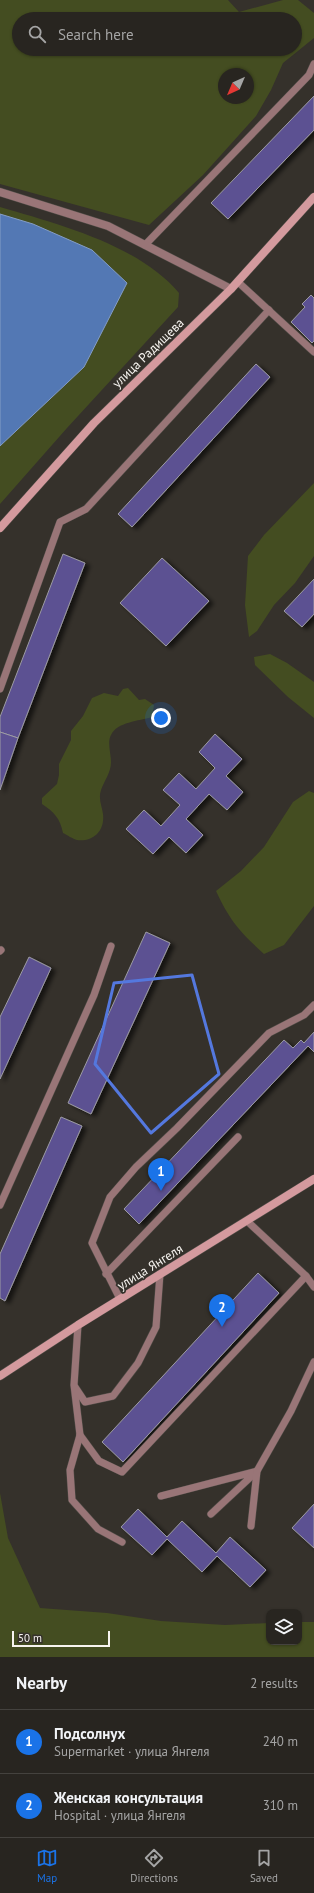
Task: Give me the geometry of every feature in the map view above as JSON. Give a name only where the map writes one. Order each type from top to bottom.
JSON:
[{"type":"street","points":[[0,192],[108,226],[231,289]]},
{"type":"street","name":"улица Радищева","points":[[0,528],[94,423],[238,282],[314,197]]},
{"type":"street","name":"улица Янгеля","points":[[0,1376],[78,1325],[314,1179]]},
{"type":"lane","points":[[145,245],[309,75],[314,64]]},
{"type":"lane","points":[[238,282],[314,352]]},
{"type":"lane","points":[[0,689],[60,522],[86,509],[268,310]]},
{"type":"lane","points":[[0,1205],[94,995],[111,946]]},
{"type":"lane","points":[[120,1299],[106,1274],[92,1243],[110,1197],[136,1166],[178,1128],[268,1033],[304,1015],[314,1005]]},
{"type":"lane","points":[[106,1274],[238,1137]]},
{"type":"lane","points":[[247,1221],[306,1276],[314,1287]]},
{"type":"lane","points":[[74,1385],[85,1402],[113,1396],[138,1362],[156,1327],[160,1274]]},
{"type":"lane","points":[[80,1435],[99,1461],[122,1472],[306,1276]]},
{"type":"lane","points":[[78,1325],[74,1385],[80,1435],[70,1470],[72,1500],[98,1529],[122,1542]]},
{"type":"lane","points":[[211,1514],[257,1471],[291,1410],[314,1362]]},
{"type":"lane","points":[[161,1496],[257,1471]]},
{"type":"lane","points":[[251,1526],[257,1471]]},
{"type":"highlighted area","points":[[192,975],[219,1074],[151,1133],[95,1064],[114,983]]},
{"type":"green space","points":[[0,0],[228,0],[239,12],[12,12],[12,56],[292,56],[283,63],[271,90],[256,116],[203,175],[149,225],[0,184]]},
{"type":"green space","points":[[283,0],[298,0],[314,13],[314,38],[302,48],[302,12],[239,12]]},
{"type":"green space","points":[[0,207],[72,229],[120,249],[162,276],[179,293],[178,307],[67,428],[0,504]]},
{"type":"green space","points":[[314,483],[314,556],[295,583],[274,605],[257,631],[249,637],[245,605],[248,556],[264,535]]},
{"type":"green space","points":[[270,654],[287,663],[314,682],[314,718],[288,697],[255,665],[254,657]]},
{"type":"green space","points":[[128,688],[139,700],[145,699],[154,705],[152,717],[118,727],[111,735],[109,745],[111,766],[100,793],[103,814],[102,826],[93,837],[77,840],[63,833],[56,816],[42,804],[42,798],[57,784],[59,764],[71,740],[71,731],[83,716],[92,698],[104,693],[118,696],[123,689]]},
{"type":"green space","points":[[309,791],[314,793],[314,906],[284,945],[264,954],[236,926],[216,891],[241,871],[264,847],[293,802]]},
{"type":"green space","points":[[0,1493],[8,1538],[40,1608],[107,1613],[161,1621],[225,1625],[266,1623],[266,1645],[302,1645],[302,1622],[314,1622],[314,1657],[0,1657]]},
{"type":"water","points":[[0,214],[33,224],[92,250],[127,283],[84,367],[0,446]]},
{"type":"building","points":[[314,96],[314,130],[228,219],[211,203]]},
{"type":"building","points":[[311,295],[314,298],[314,341],[312,343],[291,322],[305,307],[302,304]]},
{"type":"building","points":[[256,364],[270,377],[132,527],[118,514]]},
{"type":"building","points":[[63,554],[85,563],[18,738],[0,732],[0,717]]},
{"type":"building","points":[[162,558],[209,601],[166,646],[120,603]]},
{"type":"building","points":[[314,579],[314,614],[302,627],[284,611]]},
{"type":"building","points":[[0,732],[18,738],[0,790]]},
{"type":"building","points":[[215,734],[242,759],[226,776],[243,792],[227,810],[209,794],[186,819],[203,835],[186,853],[169,837],[153,854],[126,829],[144,810],[161,826],[180,805],[163,790],[179,773],[196,789],[215,768],[199,752]]},
{"type":"building","points":[[146,932],[170,943],[91,1114],[68,1103]]},
{"type":"building","points":[[29,957],[51,968],[0,1079],[0,1017]]},
{"type":"building","points":[[314,1032],[314,1052],[308,1046],[139,1224],[124,1209],[284,1040],[293,1048],[301,1040],[304,1043]]},
{"type":"building","points":[[61,1117],[82,1126],[5,1301],[0,1298],[0,1254]]},
{"type":"building","points":[[258,1273],[279,1293],[123,1462],[102,1442]]},
{"type":"building","points":[[314,1504],[314,1548],[292,1528]]},
{"type":"building","points":[[138,1509],[167,1537],[182,1521],[216,1553],[230,1537],[266,1570],[250,1587],[217,1556],[202,1572],[167,1539],[152,1555],[121,1527]]},
{"type":"place","name":"Подсолнух","points":[[161,1191]]},
{"type":"place","name":"Женская консультация","points":[[222,1327]]}]
